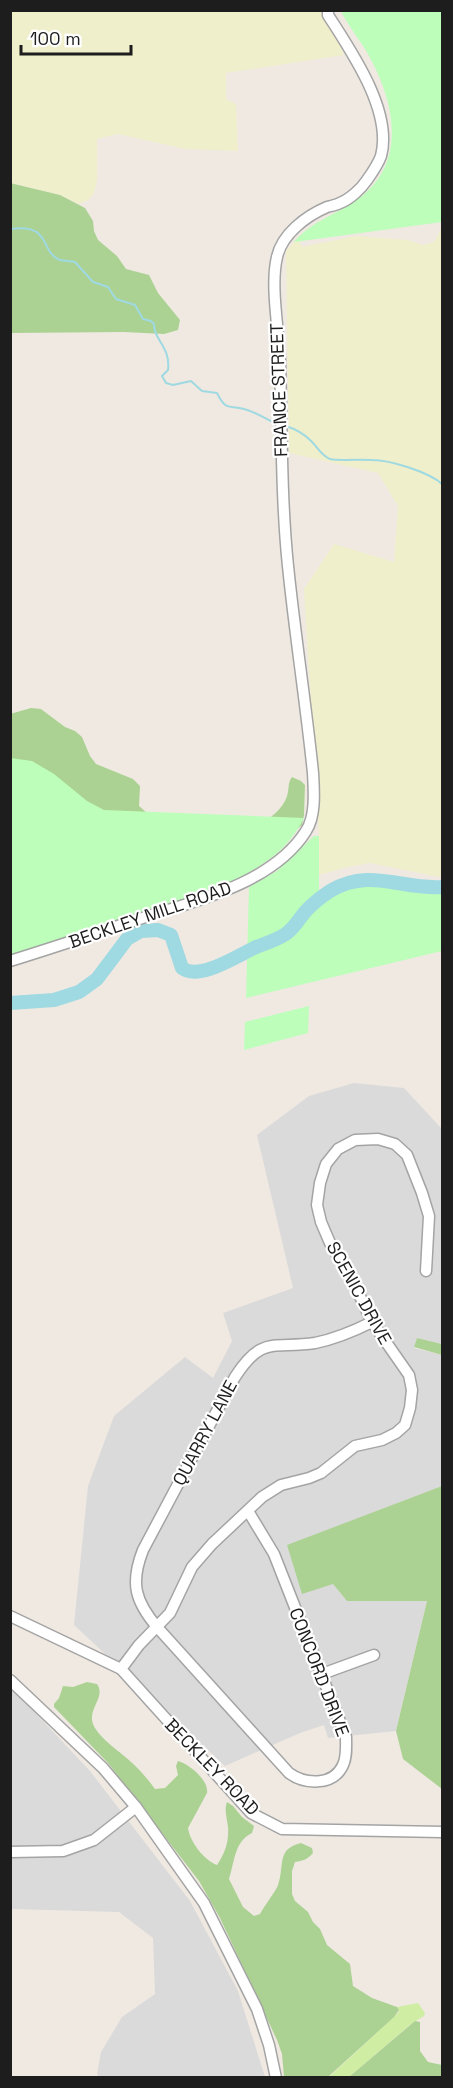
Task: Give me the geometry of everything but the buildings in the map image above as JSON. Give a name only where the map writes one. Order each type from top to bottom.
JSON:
[{"type":"street","name":"FRANCE STREET","points":[[308,829],[314,801],[314,773],[288,565],[282,483],[280,359],[275,278],[277,256],[286,236],[300,224],[326,208],[341,203],[362,187],[381,156],[383,138],[382,122],[372,94],[328,15],[328,10]]},
{"type":"street","name":"BECKLEY MILL ROAD","points":[[10,961],[225,892],[265,871],[297,844],[308,829]]},
{"type":"street","name":"SCENIC DRIVE","points":[[121,1669],[139,1645],[170,1613],[192,1567],[212,1544],[270,1491],[280,1485],[321,1473],[355,1446],[382,1440],[405,1425],[412,1390],[409,1375],[372,1322],[351,1277],[330,1243],[319,1215],[317,1205],[320,1183],[326,1164],[338,1149],[355,1140],[378,1138],[394,1144],[407,1155],[429,1216],[426,1271]]},
{"type":"street","name":"QUARRY LANE","points":[[157,1628],[139,1602],[135,1577],[137,1564],[244,1363],[257,1351],[269,1346],[327,1340],[372,1322]]},
{"type":"street","name":"CONCORD DRIVE","points":[[157,1628],[289,1773],[297,1779],[319,1782],[340,1771],[346,1752],[346,1737],[274,1554],[248,1511]]},
{"type":"street","name":"BECKLEY ROAD","points":[[10,1616],[121,1669],[251,1813],[282,1829],[442,1832]]},
{"type":"street","points":[[322,1674],[374,1655]]},
{"type":"street","points":[[10,1680],[103,1768],[136,1807],[204,1903],[257,2009],[269,2045],[276,2078]]},
{"type":"street","points":[[10,1852],[63,1851],[94,1840],[136,1807]]},
{"type":"shaded area","points":[[354,1083],[404,1088],[442,1129],[442,1344],[417,1338],[414,1348],[442,1355],[442,1486],[287,1546],[333,1584],[347,1601],[427,1601],[396,1731],[328,1738],[324,1725],[225,1766],[74,1625],[88,1486],[114,1416],[185,1357],[213,1378],[232,1341],[223,1313],[293,1288],[257,1135],[309,1096]]},
{"type":"shaded area","points":[[10,1686],[90,1771],[190,1901],[238,1991],[265,2077],[99,2077],[97,2074],[101,2052],[122,2017],[155,1994],[153,1938],[119,1912],[11,1909]]},
{"type":"green space","points":[[10,11],[324,11],[344,55],[226,73],[226,99],[236,104],[238,151],[185,149],[118,134],[97,139],[97,181],[94,193],[88,200],[79,204],[60,195],[11,183]]},
{"type":"green space","points":[[341,11],[442,11],[442,222],[294,242],[309,228],[362,196],[377,181],[387,163],[391,145],[392,125],[383,86],[365,49]]},
{"type":"green space","points":[[10,183],[60,195],[85,208],[93,221],[98,240],[117,256],[126,269],[149,275],[158,293],[180,320],[178,330],[164,334],[11,333]]},
{"type":"green space","points":[[442,227],[442,874],[439,877],[370,863],[319,875],[319,836],[304,589],[334,544],[394,562],[398,506],[378,473],[289,453],[286,251],[294,242],[299,241],[302,247],[356,236],[408,240],[423,245],[434,242]]},
{"type":"green space","points":[[31,708],[41,709],[82,737],[96,764],[133,779],[140,786],[139,806],[147,813],[266,821],[283,805],[292,777],[305,785],[302,825],[269,851],[11,811],[10,714]]},
{"type":"green space","points":[[10,758],[32,761],[54,774],[87,801],[104,810],[304,818],[296,832],[280,850],[236,880],[194,897],[11,958]]},
{"type":"green space","points":[[314,836],[319,836],[319,899],[338,888],[368,880],[389,880],[442,887],[442,951],[246,998],[249,887],[277,871]]},
{"type":"green space","points":[[309,1006],[308,1033],[244,1050],[245,1022]]},
{"type":"green space","points":[[417,1338],[442,1344],[442,1355],[414,1347]]},
{"type":"green space","points":[[442,1486],[442,1789],[403,1759],[396,1731],[427,1601],[347,1601],[333,1584],[302,1594],[287,1545]]},
{"type":"green space","points":[[87,1682],[97,1684],[99,1689],[92,1716],[92,1722],[98,1733],[137,1767],[155,1789],[165,1788],[178,1775],[176,1766],[178,1761],[193,1769],[202,1778],[207,1793],[188,1828],[195,1845],[207,1859],[217,1865],[226,1847],[227,1802],[254,1826],[252,1833],[238,1847],[229,1879],[243,1907],[254,1916],[260,1914],[277,1888],[283,1859],[288,1849],[301,1843],[312,1848],[313,1853],[295,1862],[292,1871],[292,1894],[295,1901],[308,1912],[320,1929],[327,1945],[350,1964],[353,1986],[372,1998],[397,2007],[399,2010],[328,2077],[284,2077],[282,2054],[277,2040],[220,1918],[199,1881],[108,1763],[54,1707],[63,1686],[73,1687]]},
{"type":"green space","points":[[418,2003],[425,2013],[424,2016],[411,2024],[349,2077],[328,2078],[399,2012],[397,2007]]},
{"type":"green space","points":[[415,2021],[420,2022],[420,2051],[428,2062],[442,2065],[442,2077],[349,2077]]},
{"type":"waterway","points":[[10,229],[33,230],[39,234],[54,256],[60,260],[75,262],[93,282],[108,287],[116,299],[135,305],[143,319],[154,324],[156,334],[165,349],[168,370],[162,376],[166,383],[173,385],[191,381],[202,391],[217,393],[225,405],[248,410],[277,424]]},
{"type":"waterway","points":[[286,426],[305,435],[324,456],[330,459],[389,462],[419,471],[442,484]]},
{"type":"waterway","points":[[10,1003],[54,1000],[79,992],[97,979],[127,939],[141,931],[158,930],[171,935],[182,968],[198,971],[218,966],[276,940],[292,928],[317,901],[330,891],[345,884],[372,880],[413,886],[442,887]]}]
